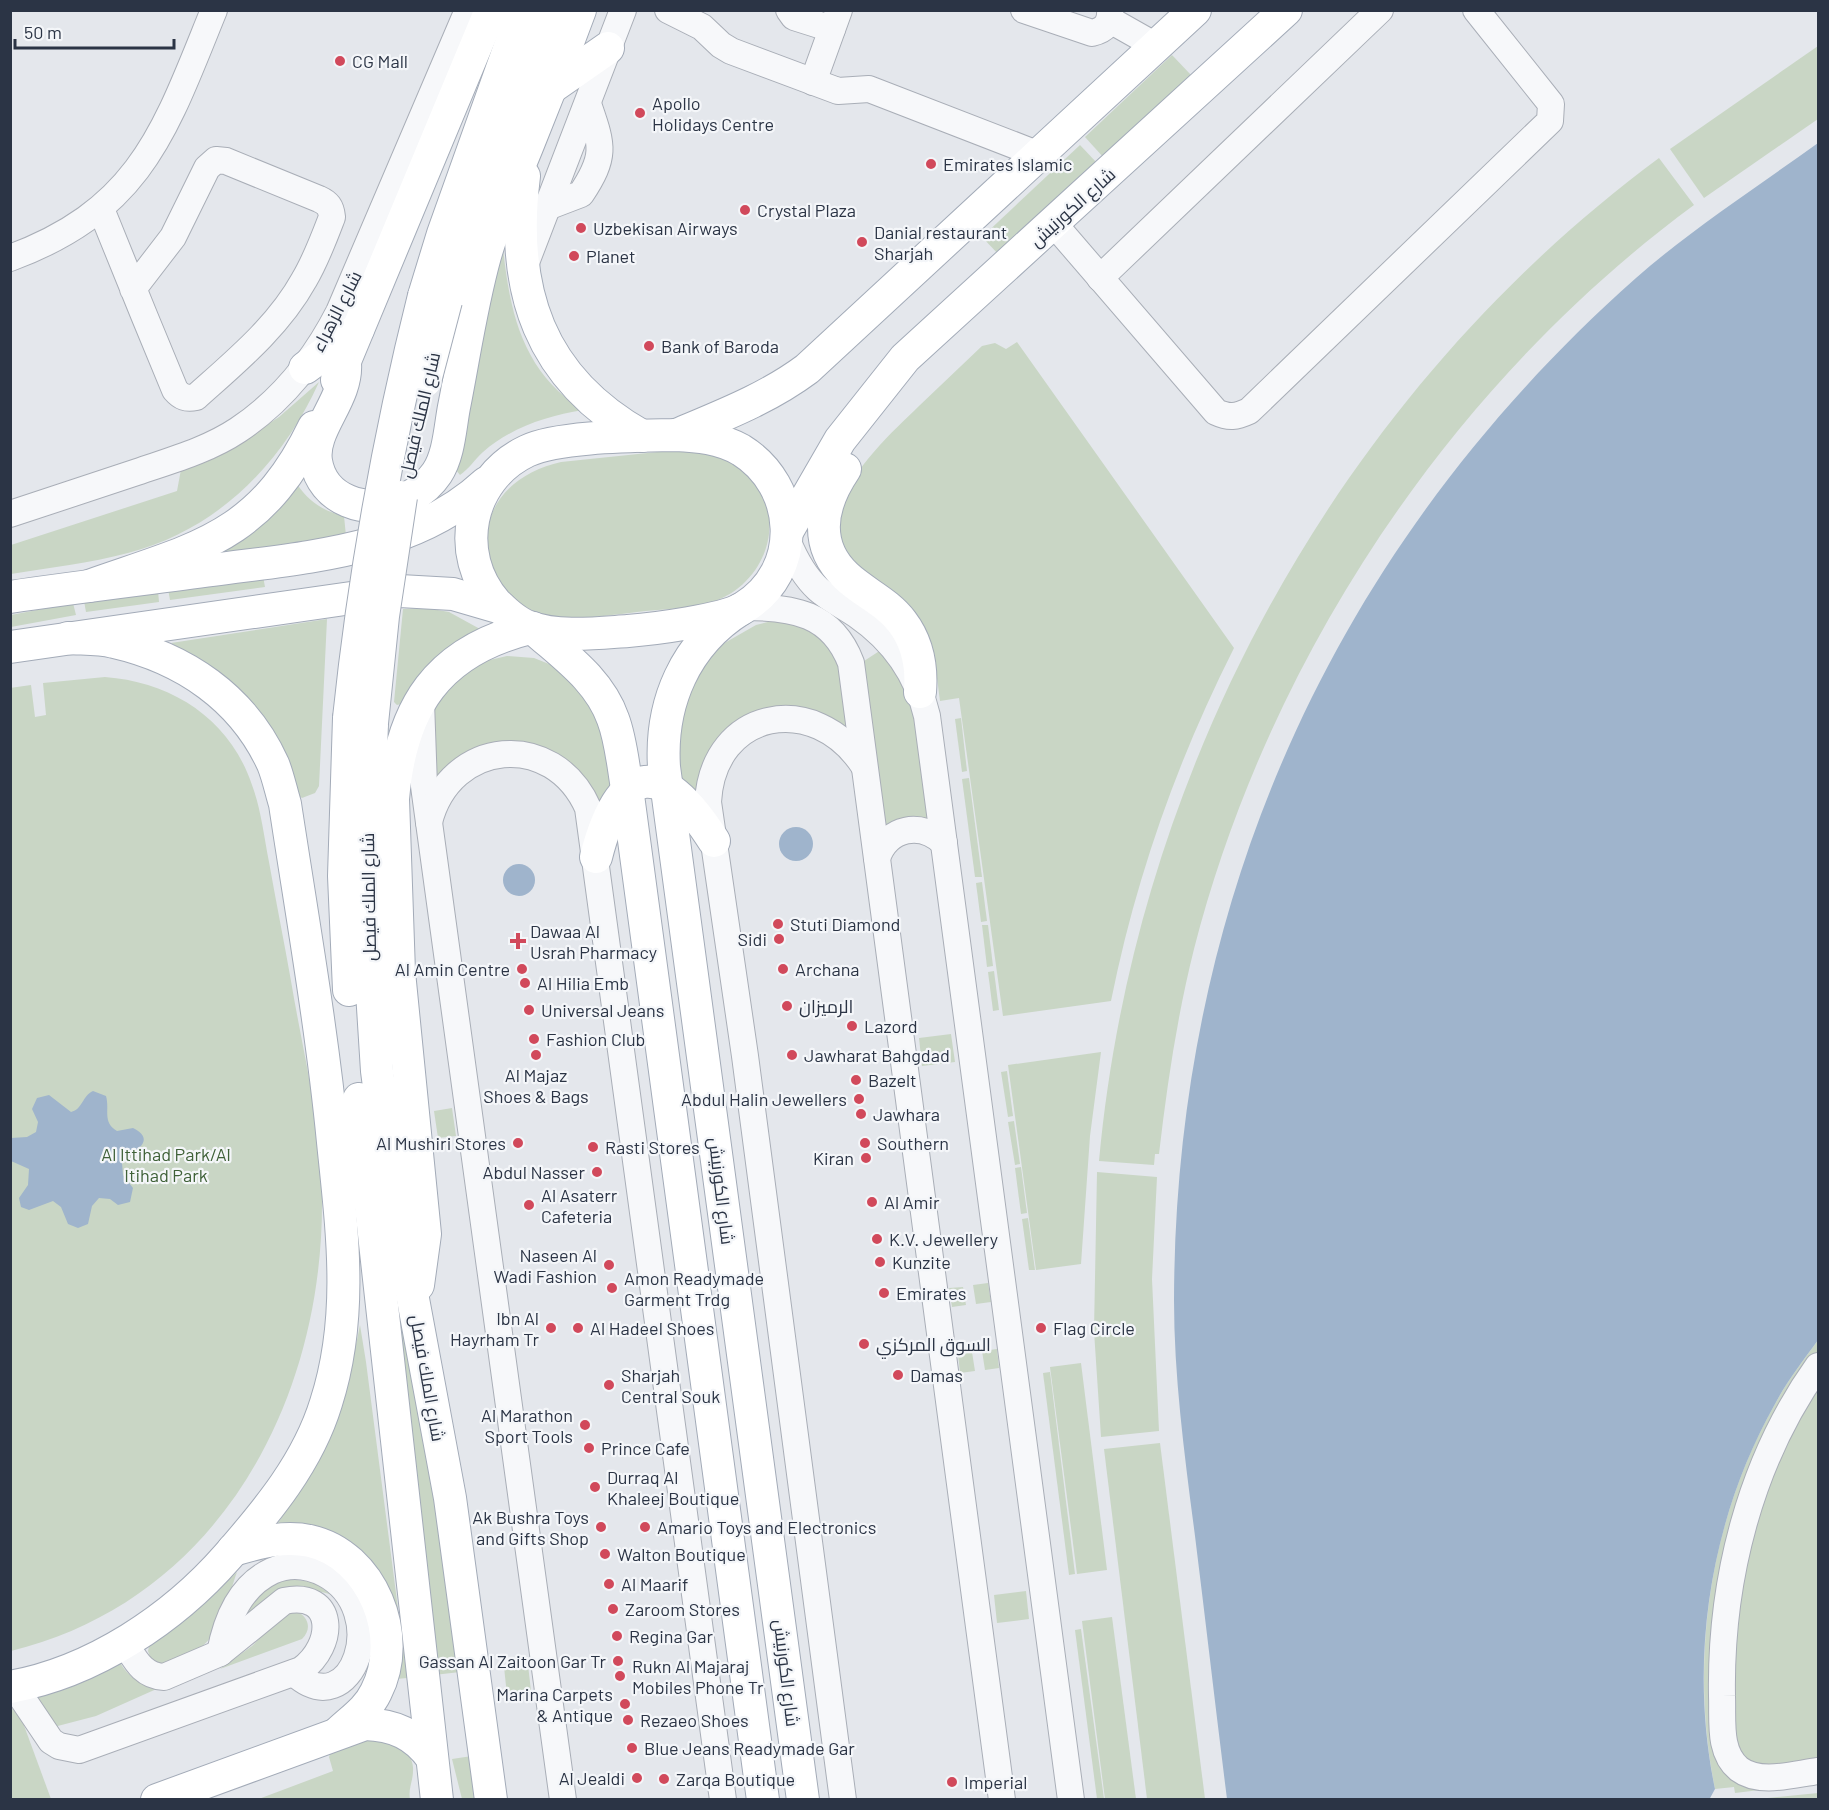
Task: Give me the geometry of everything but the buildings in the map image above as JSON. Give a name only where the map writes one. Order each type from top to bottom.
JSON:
[{"type":"main road","points":[[88,586],[194,549],[221,536],[269,499],[288,475],[345,363],[491,10]]},
{"type":"main road","name":"شارع الملك فيصل","points":[[491,1800],[450,1498],[385,1140],[372,1013],[358,633],[383,474],[435,298],[447,224],[523,10]]},
{"type":"main road","name":"شارع الملك فيصل","points":[[435,298],[464,242],[513,101],[551,10]]},
{"type":"main road","points":[[345,363],[340,395],[318,444],[315,459],[319,474],[327,487],[339,498],[354,504],[385,505],[401,501],[428,484],[444,457],[479,281],[496,225],[552,87],[580,10]]},
{"type":"main road","name":"شارع الكورنيش","points":[[803,1800],[666,786],[664,730],[676,685],[699,645],[725,619],[761,595],[774,579],[783,562],[788,536],[840,440],[905,358],[1286,10]]},
{"type":"main road","points":[[675,435],[754,403],[782,388],[807,369],[1156,46],[1187,14]]},
{"type":"main road","points":[[552,87],[608,48]]},
{"type":"main road","points":[[528,144],[523,186],[522,271],[532,310],[553,356],[571,381],[616,421],[642,436]]},
{"type":"main road","points":[[305,368],[359,328]]},
{"type":"main road","points":[[905,358],[899,384],[888,409],[830,492],[823,517],[823,530],[825,543],[837,566],[846,576],[893,612],[910,635],[920,663],[920,692]]},
{"type":"main road","points":[[10,597],[243,566],[388,539],[448,512],[516,456],[545,445],[642,436],[709,437],[740,450],[754,460],[780,494],[788,536]]},
{"type":"main road","points":[[493,476],[477,504],[470,536],[475,567],[482,583],[501,608]]},
{"type":"main road","points":[[10,647],[400,591],[453,594],[501,608],[531,628],[582,671],[599,692],[616,729],[627,788],[763,1800]]},
{"type":"main road","points":[[413,1300],[424,1256],[425,1234],[399,972],[393,799],[399,750],[406,727],[421,700],[446,669],[485,642],[531,628],[551,632],[627,631],[673,625],[743,608]]},
{"type":"main road","points":[[12,1687],[65,1670],[124,1642],[173,1609],[233,1550],[275,1498],[305,1453],[326,1402],[338,1349],[343,1313],[344,1240],[328,1088],[285,804],[274,765],[255,730],[230,700],[199,675],[174,662],[113,641],[69,638]]},
{"type":"main road","name":"شارع الملك فيصل","points":[[360,720],[344,823],[345,929],[372,1234],[437,1800]]},
{"type":"main road","points":[[596,857],[608,820],[627,788],[643,781],[655,781],[666,786],[698,817],[714,842]]},
{"type":"main road","points":[[328,1088],[339,1106],[354,1186],[372,1234],[350,1327],[338,1349]]},
{"type":"main road","points":[[233,1550],[282,1539],[310,1540],[348,1559],[370,1586],[383,1622],[386,1645],[384,1668],[371,1701],[339,1732]]},
{"type":"main road","points":[[157,1800],[365,1724],[391,1727],[419,1742],[432,1758]]},
{"type":"street","points":[[10,258],[66,233],[101,209],[131,179],[156,144],[214,10]]},
{"type":"street","name":"شارع الزهراء","points":[[10,514],[206,447],[238,430],[267,408],[305,368],[324,341],[339,312],[468,10]]},
{"type":"street","points":[[522,271],[623,10]]},
{"type":"street","points":[[668,10],[702,27],[726,49],[843,91],[869,89],[1037,154]]},
{"type":"street","points":[[789,10],[794,16],[835,20],[813,82]]},
{"type":"street","points":[[1024,10],[1092,33],[1106,27],[1110,15],[1156,46]]},
{"type":"street","points":[[1100,278],[1380,10]]},
{"type":"street","points":[[1054,224],[1216,412],[1227,417],[1238,416],[1249,411],[1550,122],[1551,104],[1476,10]]},
{"type":"street","points":[[101,209],[175,390],[184,398],[196,397],[242,356],[288,305],[317,255],[332,217],[329,206],[319,199],[226,161],[216,160],[207,168],[173,237],[134,289]]},
{"type":"street","points":[[788,536],[800,567],[818,589],[871,626],[896,650],[920,692],[927,716],[1071,1798]]},
{"type":"street","points":[[743,608],[805,614],[829,628],[838,638],[851,663],[1002,1800]]},
{"type":"street","points":[[421,700],[422,757],[429,822],[563,1800]]},
{"type":"street","points":[[843,1800],[708,802],[715,768],[736,739],[756,726],[790,718],[813,722],[842,738],[864,766]]},
{"type":"street","points":[[429,822],[442,790],[467,766],[489,757],[522,754],[554,766],[578,789],[591,818],[723,1800]]},
{"type":"street","points":[[877,858],[886,842],[902,831],[929,832],[944,843]]},
{"type":"street","points":[[1818,1366],[1781,1427],[1753,1492],[1729,1592],[1722,1668],[1723,1737],[1731,1760],[1749,1775],[1761,1778],[1818,1771]]},
{"type":"street","points":[[220,1653],[229,1617],[248,1590],[260,1579],[280,1568],[305,1566],[328,1576],[348,1595],[360,1620],[361,1648],[353,1668],[335,1684],[317,1686],[294,1673]]},
{"type":"street","points":[[12,1687],[51,1741],[59,1746],[79,1750],[294,1673],[311,1663],[319,1654],[327,1628],[322,1613],[302,1600],[284,1602],[247,1634],[220,1653],[171,1675],[156,1677],[143,1670],[124,1642]]},
{"type":"green space","points":[[1818,46],[1818,119],[1704,198],[1670,149]]},
{"type":"green space","points":[[1172,55],[1191,75],[1104,158],[1085,137]]},
{"type":"green space","points":[[1080,145],[1097,163],[1000,256],[982,237]]},
{"type":"green space","points":[[1659,158],[1694,205],[1606,276],[1524,356],[1449,442],[1381,535],[1321,632],[1270,735],[1227,841],[1194,949],[1182,1000],[1159,1154],[1155,1154],[1154,1165],[1099,1161],[1120,1014],[1157,871],[1208,733],[1273,600],[1351,475],[1442,359],[1545,253]]},
{"type":"green space","points":[[503,248],[510,296],[523,340],[546,378],[583,410],[543,419],[518,429],[494,443],[460,475],[456,470],[485,321]]},
{"type":"green space","points":[[1017,342],[1234,648],[1194,733],[1160,820],[1133,909],[1111,1001],[1003,1016],[959,698],[940,701],[933,654],[923,627],[906,603],[856,565],[842,544],[838,523],[843,501],[854,479],[886,438],[982,346],[995,343],[1006,349]]},
{"type":"green space","points":[[319,382],[304,412],[266,466],[243,490],[190,528],[128,553],[11,574],[11,545],[177,491],[182,464],[256,432],[279,417]]},
{"type":"green space","points":[[686,449],[709,453],[731,462],[749,476],[763,496],[768,513],[767,546],[760,562],[739,587],[725,597],[700,605],[577,618],[539,613],[523,606],[508,594],[491,564],[487,533],[497,503],[514,484],[536,470],[561,462]]},
{"type":"green space","points":[[297,484],[317,505],[344,516],[346,536],[223,553],[244,538]]},
{"type":"green space","points":[[263,576],[265,587],[170,600],[168,589]]},
{"type":"green space","points":[[158,591],[159,602],[86,612],[84,601]]},
{"type":"green space","points":[[73,603],[76,615],[11,627],[11,615]]},
{"type":"green space","points":[[426,608],[449,612],[480,629],[467,635],[434,659],[416,680],[401,704],[397,705],[394,702],[403,609]]},
{"type":"green space","points":[[327,619],[319,786],[315,793],[302,798],[227,680],[210,666],[171,643]]},
{"type":"green space","points":[[779,619],[803,622],[837,653],[850,731],[769,711],[700,800],[683,781],[679,771],[677,754],[682,704],[705,660],[721,645],[756,625]]},
{"type":"green space","points":[[884,648],[911,695],[931,820],[885,828],[861,663]]},
{"type":"green space","points":[[507,656],[534,658],[559,668],[597,709],[611,781],[605,812],[545,751],[437,783],[428,725],[438,694],[481,662]]},
{"type":"green space","name":"Al Ittihad Park/Al Itihad Park","points":[[105,677],[130,680],[153,687],[195,708],[229,741],[252,785],[262,823],[319,1143],[322,1198],[318,1273],[304,1347],[279,1417],[245,1481],[201,1539],[148,1587],[84,1625],[11,1651],[10,688],[31,685],[35,717],[46,715],[43,683]]},
{"type":"green space","points":[[961,718],[967,771],[962,772],[955,719]]},
{"type":"green space","points":[[969,778],[982,877],[975,877],[962,779]]},
{"type":"green space","points":[[982,882],[987,921],[981,922],[976,883]]},
{"type":"green space","points":[[982,925],[988,925],[993,966],[987,967]]},
{"type":"green space","points":[[994,971],[999,1010],[993,1011],[988,972]]},
{"type":"green space","points":[[951,1034],[955,1062],[922,1066],[919,1038]]},
{"type":"green space","points":[[1101,1052],[1090,1136],[1081,1264],[1036,1270],[1008,1065]]},
{"type":"green space","points":[[1007,1071],[1013,1116],[1008,1117],[1001,1072]]},
{"type":"green space","points":[[452,1108],[456,1136],[438,1138],[434,1111]]},
{"type":"green space","points":[[1014,1121],[1020,1164],[1015,1165],[1008,1122]]},
{"type":"green space","points":[[1021,1167],[1027,1213],[1021,1214],[1015,1168]]},
{"type":"green space","points":[[1097,1172],[1157,1177],[1152,1279],[1159,1431],[1101,1437],[1094,1331]]},
{"type":"green space","points":[[1028,1218],[1035,1270],[1029,1270],[1022,1219]]},
{"type":"green space","points":[[988,1283],[991,1302],[976,1304],[973,1285]]},
{"type":"green space","points":[[963,1287],[966,1305],[952,1307],[949,1288]]},
{"type":"green space","points":[[392,1291],[399,1291],[434,1494],[460,1672],[434,1675]]},
{"type":"green space","points":[[360,1325],[407,1678],[396,1679],[397,1654],[276,1526],[305,1480],[339,1404]]},
{"type":"green space","points":[[1818,1340],[1818,1783],[1735,1793],[1734,1787],[1715,1789],[1707,1740],[1704,1691],[1705,1641],[1710,1592],[1720,1543],[1734,1495],[1752,1449],[1795,1371]]},
{"type":"green space","points":[[997,1349],[999,1368],[985,1370],[982,1351]]},
{"type":"green space","points":[[972,1352],[975,1371],[960,1373],[958,1354]]},
{"type":"green space","points":[[1081,1363],[1107,1570],[1077,1574],[1050,1367]]},
{"type":"green space","points":[[1050,1372],[1075,1574],[1069,1575],[1043,1373]]},
{"type":"green space","points":[[1160,1443],[1205,1799],[1147,1799],[1104,1449]]},
{"type":"green space","points":[[237,1572],[222,1616],[204,1645],[192,1653],[160,1665],[151,1660],[148,1651],[150,1642],[190,1616]]},
{"type":"green space","points":[[289,1579],[313,1582],[332,1595],[303,1589],[283,1591],[243,1621],[250,1605],[260,1593],[273,1584]]},
{"type":"green space","points":[[1026,1591],[1029,1619],[997,1623],[994,1595]]},
{"type":"green space","points":[[296,1611],[304,1616],[308,1624],[302,1639],[220,1669],[252,1646],[284,1613]]},
{"type":"green space","points":[[1112,1617],[1136,1799],[1105,1799],[1082,1621]]},
{"type":"green space","points":[[1081,1629],[1104,1799],[1097,1799],[1075,1630]]},
{"type":"green space","points":[[119,1661],[136,1680],[147,1685],[161,1687],[96,1716],[50,1728],[38,1702],[37,1693]]},
{"type":"green space","points":[[528,1665],[531,1691],[507,1695],[504,1667]]},
{"type":"green space","points":[[10,1706],[22,1720],[51,1799],[11,1799]]},
{"type":"green space","points":[[367,1739],[398,1746],[409,1756],[413,1771],[410,1799],[256,1800],[333,1771],[329,1757],[331,1751]]},
{"type":"green space","points":[[472,1756],[478,1799],[462,1799],[452,1759]]},
{"type":"green space","points":[[1818,1793],[1818,1799],[1758,1799]]},
{"type":"water","points":[[1818,143],[1818,1340],[1795,1371],[1753,1448],[1734,1495],[1720,1542],[1710,1591],[1705,1641],[1704,1691],[1707,1740],[1715,1789],[1709,1800],[1227,1799],[1181,1418],[1174,1300],[1182,1152],[1204,1008],[1241,870],[1292,738],[1358,613],[1437,494],[1530,382],[1636,278],[1703,225]]},
{"type":"water","points":[[796,827],[808,832],[813,844],[808,856],[796,861],[784,856],[779,844],[784,832]]},
{"type":"water","points":[[519,864],[531,868],[535,880],[531,892],[519,896],[507,892],[503,880],[507,868]]},
{"type":"water","points":[[93,1091],[106,1096],[108,1120],[112,1127],[117,1131],[133,1128],[144,1138],[140,1147],[122,1163],[123,1175],[133,1188],[130,1202],[118,1205],[110,1199],[99,1198],[92,1206],[88,1224],[78,1228],[68,1224],[61,1207],[53,1201],[29,1210],[21,1207],[19,1198],[28,1185],[29,1169],[11,1161],[11,1138],[27,1137],[36,1132],[38,1122],[32,1109],[37,1098],[49,1095],[71,1112],[78,1108]]},
{"type":"place","name":"CG Mall","points":[[340,61]]},
{"type":"place","name":"Apollo Holidays Centre","points":[[640,113]]},
{"type":"place","name":"Emirates Islamic","points":[[931,164]]},
{"type":"place","name":"Crystal Plaza","points":[[745,210]]},
{"type":"place","name":"Uzbekisan Airways","points":[[581,228]]},
{"type":"place","name":"Danial restaurant Sharjah","points":[[862,242]]},
{"type":"place","name":"Planet","points":[[574,256]]},
{"type":"place","name":"Bank of Baroda","points":[[649,346]]},
{"type":"place","name":"Stuti Diamond","points":[[778,924]]},
{"type":"place","name":"Sidi","points":[[779,939]]},
{"type":"place","name":"Dawaa Al Usrah Pharmacy","points":[[518,941]]},
{"type":"place","name":"Al Amin Centre","points":[[522,969]]},
{"type":"place","name":"Archana","points":[[783,969]]},
{"type":"place","name":"Al Hilia Emb","points":[[525,983]]},
{"type":"place","name":"الرميزان","points":[[787,1006]]},
{"type":"place","name":"Universal Jeans","points":[[529,1010]]},
{"type":"place","name":"Lazord","points":[[852,1026]]},
{"type":"place","name":"Fashion Club","points":[[534,1039]]},
{"type":"place","name":"Al Majaz Shoes & Bags","points":[[536,1055]]},
{"type":"place","name":"Jawharat Bahgdad","points":[[792,1055]]},
{"type":"place","name":"Bazelt","points":[[856,1080]]},
{"type":"place","name":"Abdul Halin Jewellers","points":[[859,1099]]},
{"type":"place","name":"Jawhara","points":[[861,1114]]},
{"type":"place","name":"Al Mushiri Stores","points":[[518,1143]]},
{"type":"place","name":"Southern","points":[[865,1143]]},
{"type":"place","name":"Rasti Stores","points":[[593,1147]]},
{"type":"place","name":"Kiran","points":[[866,1158]]},
{"type":"place","name":"Abdul Nasser","points":[[597,1172]]},
{"type":"place","name":"Al Amir","points":[[872,1202]]},
{"type":"place","name":"Al Asaterr Cafeteria","points":[[529,1205]]},
{"type":"place","name":"K.V. Jewellery","points":[[877,1239]]},
{"type":"place","name":"Kunzite","points":[[880,1262]]},
{"type":"place","name":"Naseen Al Wadi Fashion","points":[[609,1265]]},
{"type":"place","name":"Amon Readymade Garment Trdg","points":[[612,1288]]},
{"type":"place","name":"Emirates","points":[[884,1293]]},
{"type":"place","name":"Ibn Al Hayrham Tr","points":[[551,1328]]},
{"type":"place","name":"Al Hadeel Shoes","points":[[578,1328]]},
{"type":"place","name":"Flag Circle","points":[[1041,1328]]},
{"type":"place","name":"السوق المركزي","points":[[864,1344]]},
{"type":"place","name":"Damas","points":[[898,1375]]},
{"type":"place","name":"Sharjah Central Souk","points":[[609,1385]]},
{"type":"place","name":"Al Marathon Sport Tools","points":[[585,1425]]},
{"type":"place","name":"Prince Cafe","points":[[589,1448]]},
{"type":"place","name":"Durraq Al Khaleej Boutique","points":[[595,1487]]},
{"type":"place","name":"Ak Bushra Toys and Gifts Shop","points":[[601,1527]]},
{"type":"place","name":"Amario Toys and Electronics","points":[[645,1527]]},
{"type":"place","name":"Walton Boutique","points":[[605,1554]]},
{"type":"place","name":"Al Maarif","points":[[609,1584]]},
{"type":"place","name":"Zaroom Stores","points":[[613,1609]]},
{"type":"place","name":"Regina Gar","points":[[617,1636]]},
{"type":"place","name":"Gassan Al Zaitoon Gar Tr","points":[[618,1661]]},
{"type":"place","name":"Rukn Al Majaraj Mobiles Phone Tr","points":[[620,1676]]},
{"type":"place","name":"Marina Carpets & Antique","points":[[625,1704]]},
{"type":"place","name":"Rezaeo Shoes","points":[[628,1720]]},
{"type":"place","name":"Blue Jeans Readymade Gar","points":[[632,1748]]},
{"type":"place","name":"Al Jealdi","points":[[637,1778]]},
{"type":"place","name":"Zarqa Boutique","points":[[664,1779]]},
{"type":"place","name":"Imperial","points":[[952,1782]]}]
